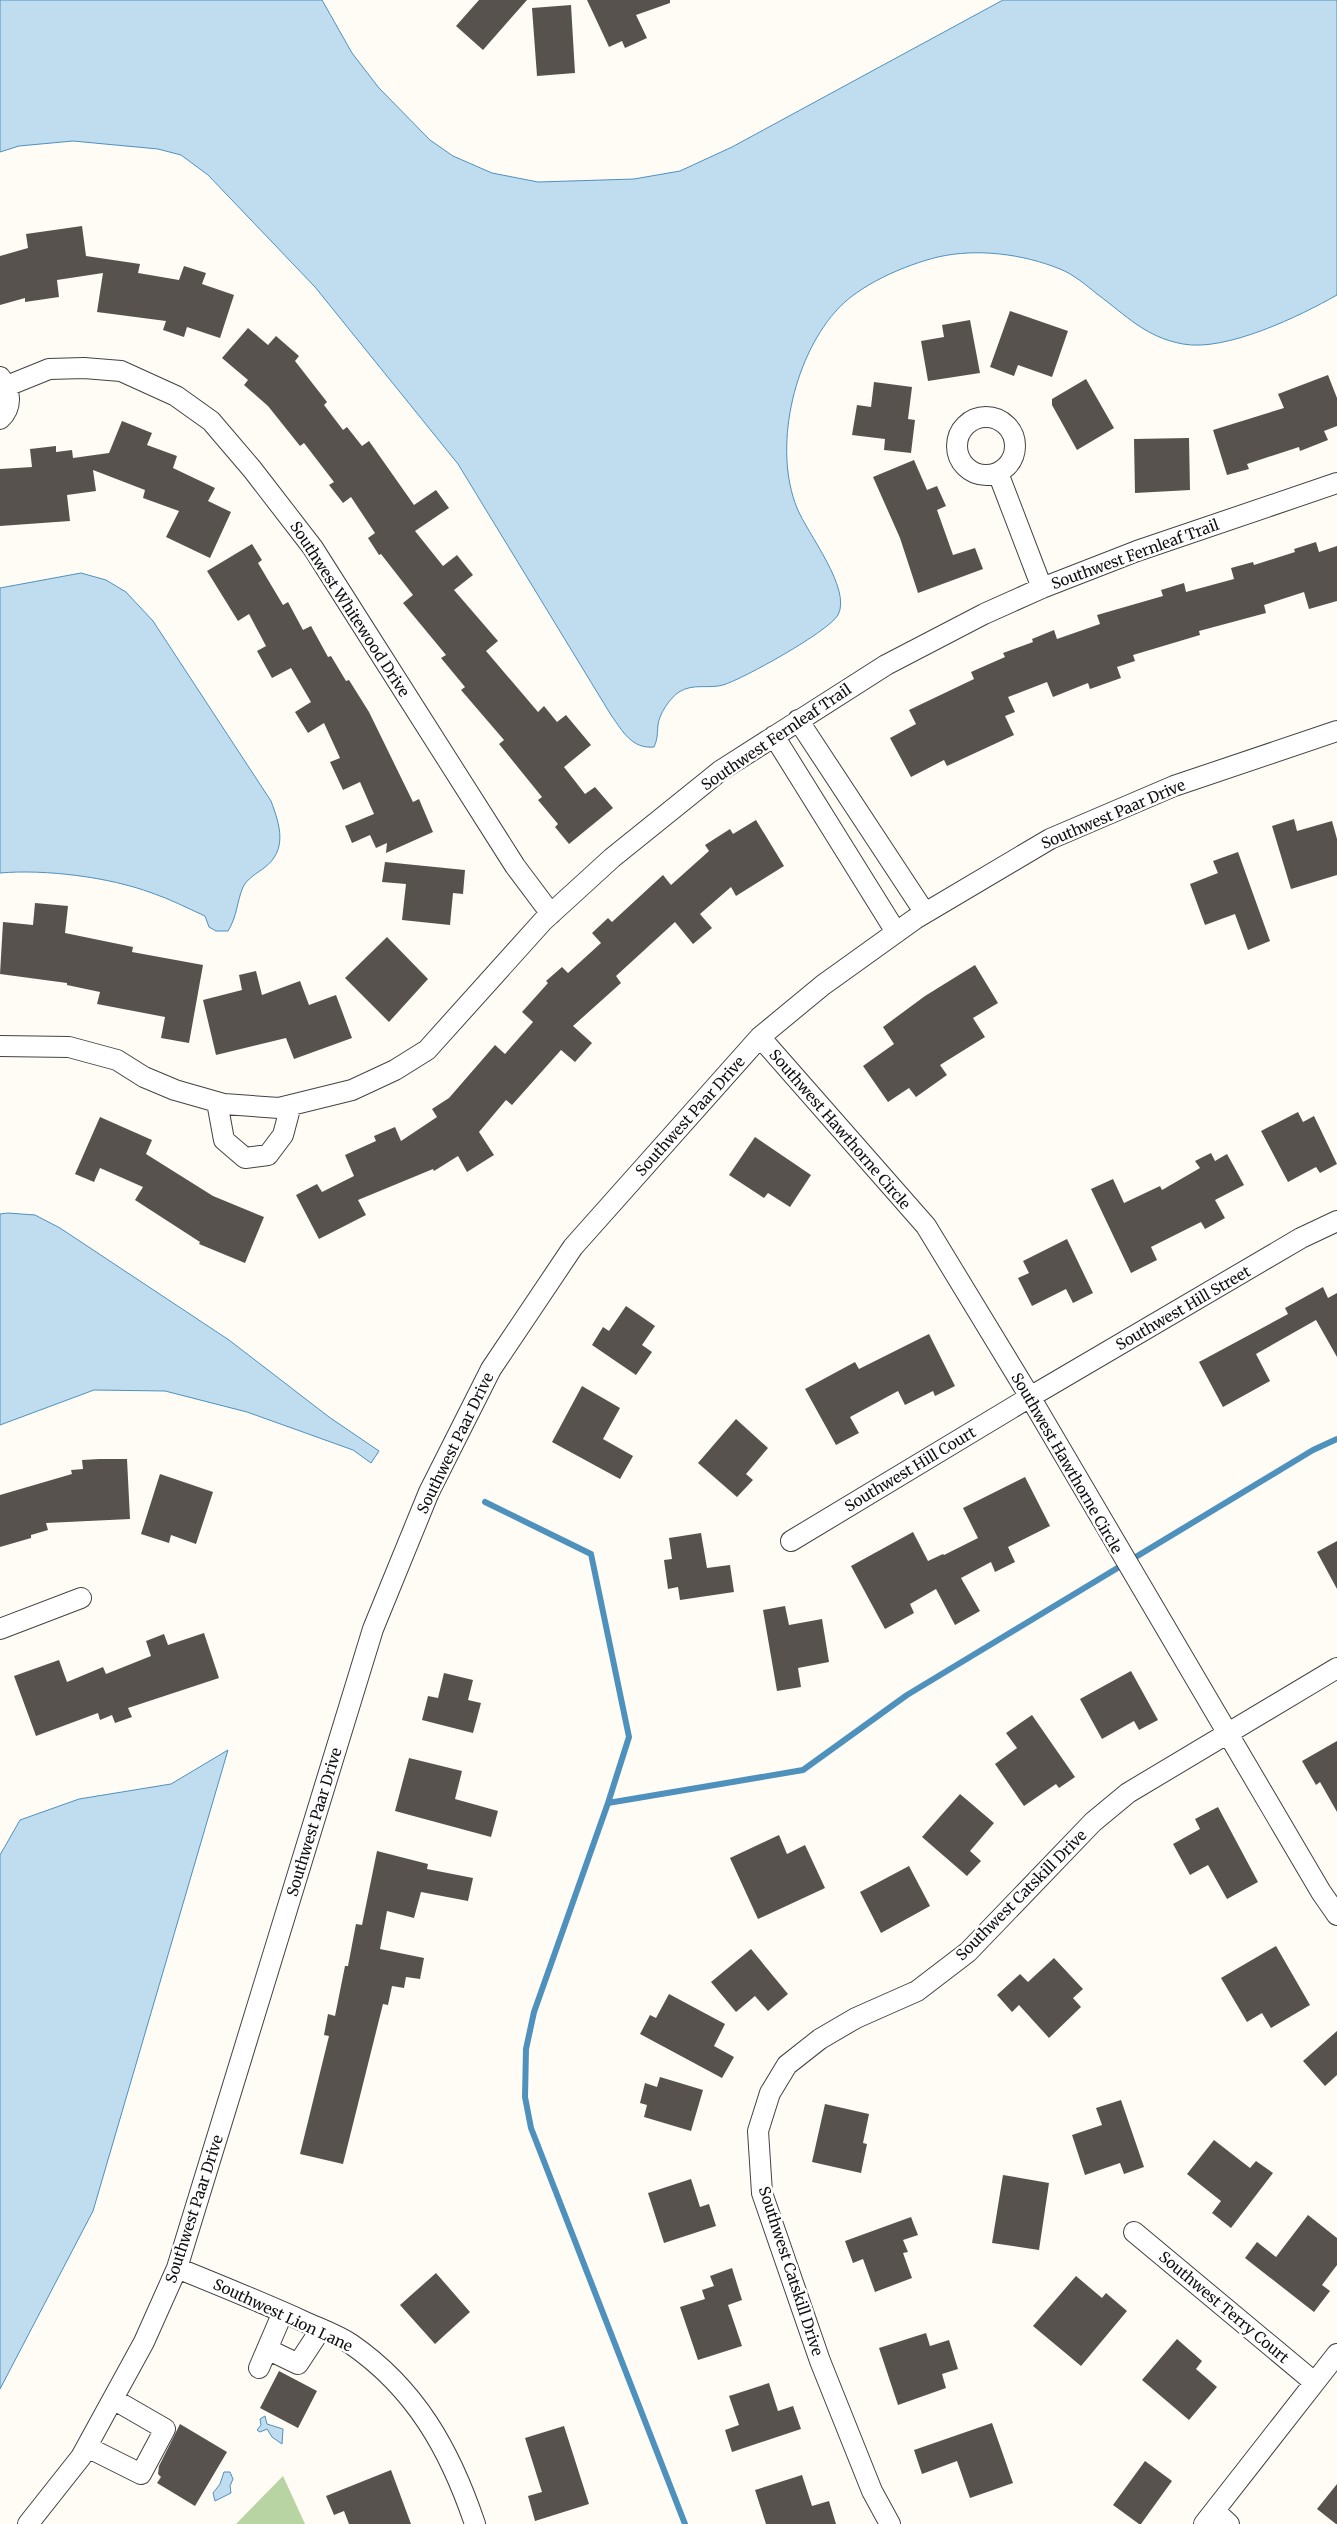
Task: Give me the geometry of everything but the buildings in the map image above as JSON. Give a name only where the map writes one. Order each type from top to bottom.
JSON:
[{"type":"street","name":"Southwest Whitewood Drive","points":[[0,419],[8,408],[10,397],[4,381],[49,369],[84,368],[121,371],[176,396],[211,421],[313,548],[515,866],[551,914]]},
{"type":"street","points":[[998,473],[1042,588]]},
{"type":"street","name":"Southwest Fernleaf Trail","points":[[0,1046],[69,1046],[117,1060],[144,1077],[174,1090],[218,1102],[279,1108],[352,1090],[395,1070],[427,1050],[551,914],[612,858],[720,771],[886,665],[984,614],[1042,588],[1137,551],[1337,483]]},
{"type":"street","points":[[798,720],[925,913]]},
{"type":"street","name":"Southwest Paar Drive","points":[[28,2524],[87,2447],[144,2342],[177,2268],[373,1629],[429,1492],[490,1369],[573,1247],[760,1037],[823,985],[896,932],[1050,840],[1174,786],[1337,731]]},
{"type":"street","points":[[774,736],[896,932]]},
{"type":"street","name":"Southwest Hawthorne Circle","points":[[760,1037],[926,1226],[1030,1397],[1226,1733],[1321,1892],[1337,1915]]},
{"type":"street","points":[[218,1102],[224,1140],[245,1158],[268,1155],[283,1135],[291,1105]]},
{"type":"street","name":"Southwest Hill Street","points":[[1030,1397],[1301,1238],[1337,1221]]},
{"type":"street","name":"Southwest Hill Court","points":[[791,1541],[1030,1397]]},
{"type":"street","points":[[0,1629],[81,1598]]},
{"type":"street","name":"Southwest Catskill Drive","points":[[890,2524],[872,2491],[820,2360],[762,2193],[758,2131],[770,2093],[787,2065],[820,2039],[856,2018],[917,1991],[968,1952],[1093,1822],[1128,1793],[1337,1668]]},
{"type":"street","name":"Southwest Terry Court","points":[[1134,2232],[1314,2382]]},
{"type":"street","name":"Southwest Lion Lane","points":[[177,2268],[283,2312],[349,2343],[403,2388],[430,2422],[475,2524]]},
{"type":"street","points":[[259,2368],[283,2312]]},
{"type":"street","points":[[267,2349],[298,2364],[321,2329]]},
{"type":"street","points":[[1216,2520],[1314,2382],[1337,2354]]},
{"type":"street","points":[[87,2447],[141,2474],[164,2428],[113,2399]]},
{"type":"green space","points":[[283,2476],[305,2524],[236,2524]]},
{"type":"water","points":[[0,0],[322,0],[352,53],[379,88],[430,140],[453,156],[492,173],[538,182],[634,179],[680,171],[732,147],[1003,0],[1337,0],[1337,295],[1283,322],[1241,338],[1200,345],[1170,341],[1147,331],[1070,274],[1046,264],[1015,256],[968,253],[938,257],[911,265],[883,277],[856,293],[835,312],[820,332],[808,355],[798,380],[791,406],[787,433],[790,485],[802,519],[834,576],[841,604],[838,615],[819,632],[748,674],[723,685],[695,687],[679,692],[669,702],[660,716],[654,747],[646,747],[629,738],[611,715],[458,464],[315,287],[208,175],[181,155],[158,149],[73,141],[19,146],[0,152]]},
{"type":"water","points":[[81,573],[106,580],[126,592],[153,621],[271,801],[279,828],[279,845],[272,861],[243,887],[228,931],[216,931],[209,927],[205,916],[159,895],[135,887],[57,873],[0,873],[0,588]]},
{"type":"water","points":[[0,1214],[35,1215],[60,1228],[229,1340],[329,1417],[379,1451],[371,1463],[353,1450],[247,1412],[165,1391],[94,1390],[0,1425]]},
{"type":"water","points":[[228,1750],[93,2211],[0,2389],[0,1855],[20,1820],[79,1799],[171,1784]]},
{"type":"water","points":[[265,2416],[267,2424],[283,2429],[282,2444],[272,2437],[267,2429],[260,2432],[257,2430],[261,2425],[260,2419]]},
{"type":"water","points":[[224,2472],[230,2472],[233,2479],[230,2486],[231,2493],[215,2501],[213,2493],[220,2484]]},
{"type":"waterway","points":[[608,1803],[803,1770],[907,1695],[1313,1450],[1337,1439]]},
{"type":"waterway","points":[[485,1502],[591,1554],[629,1737],[608,1803],[534,2012],[526,2049],[525,2097],[531,2128],[685,2524]]}]
